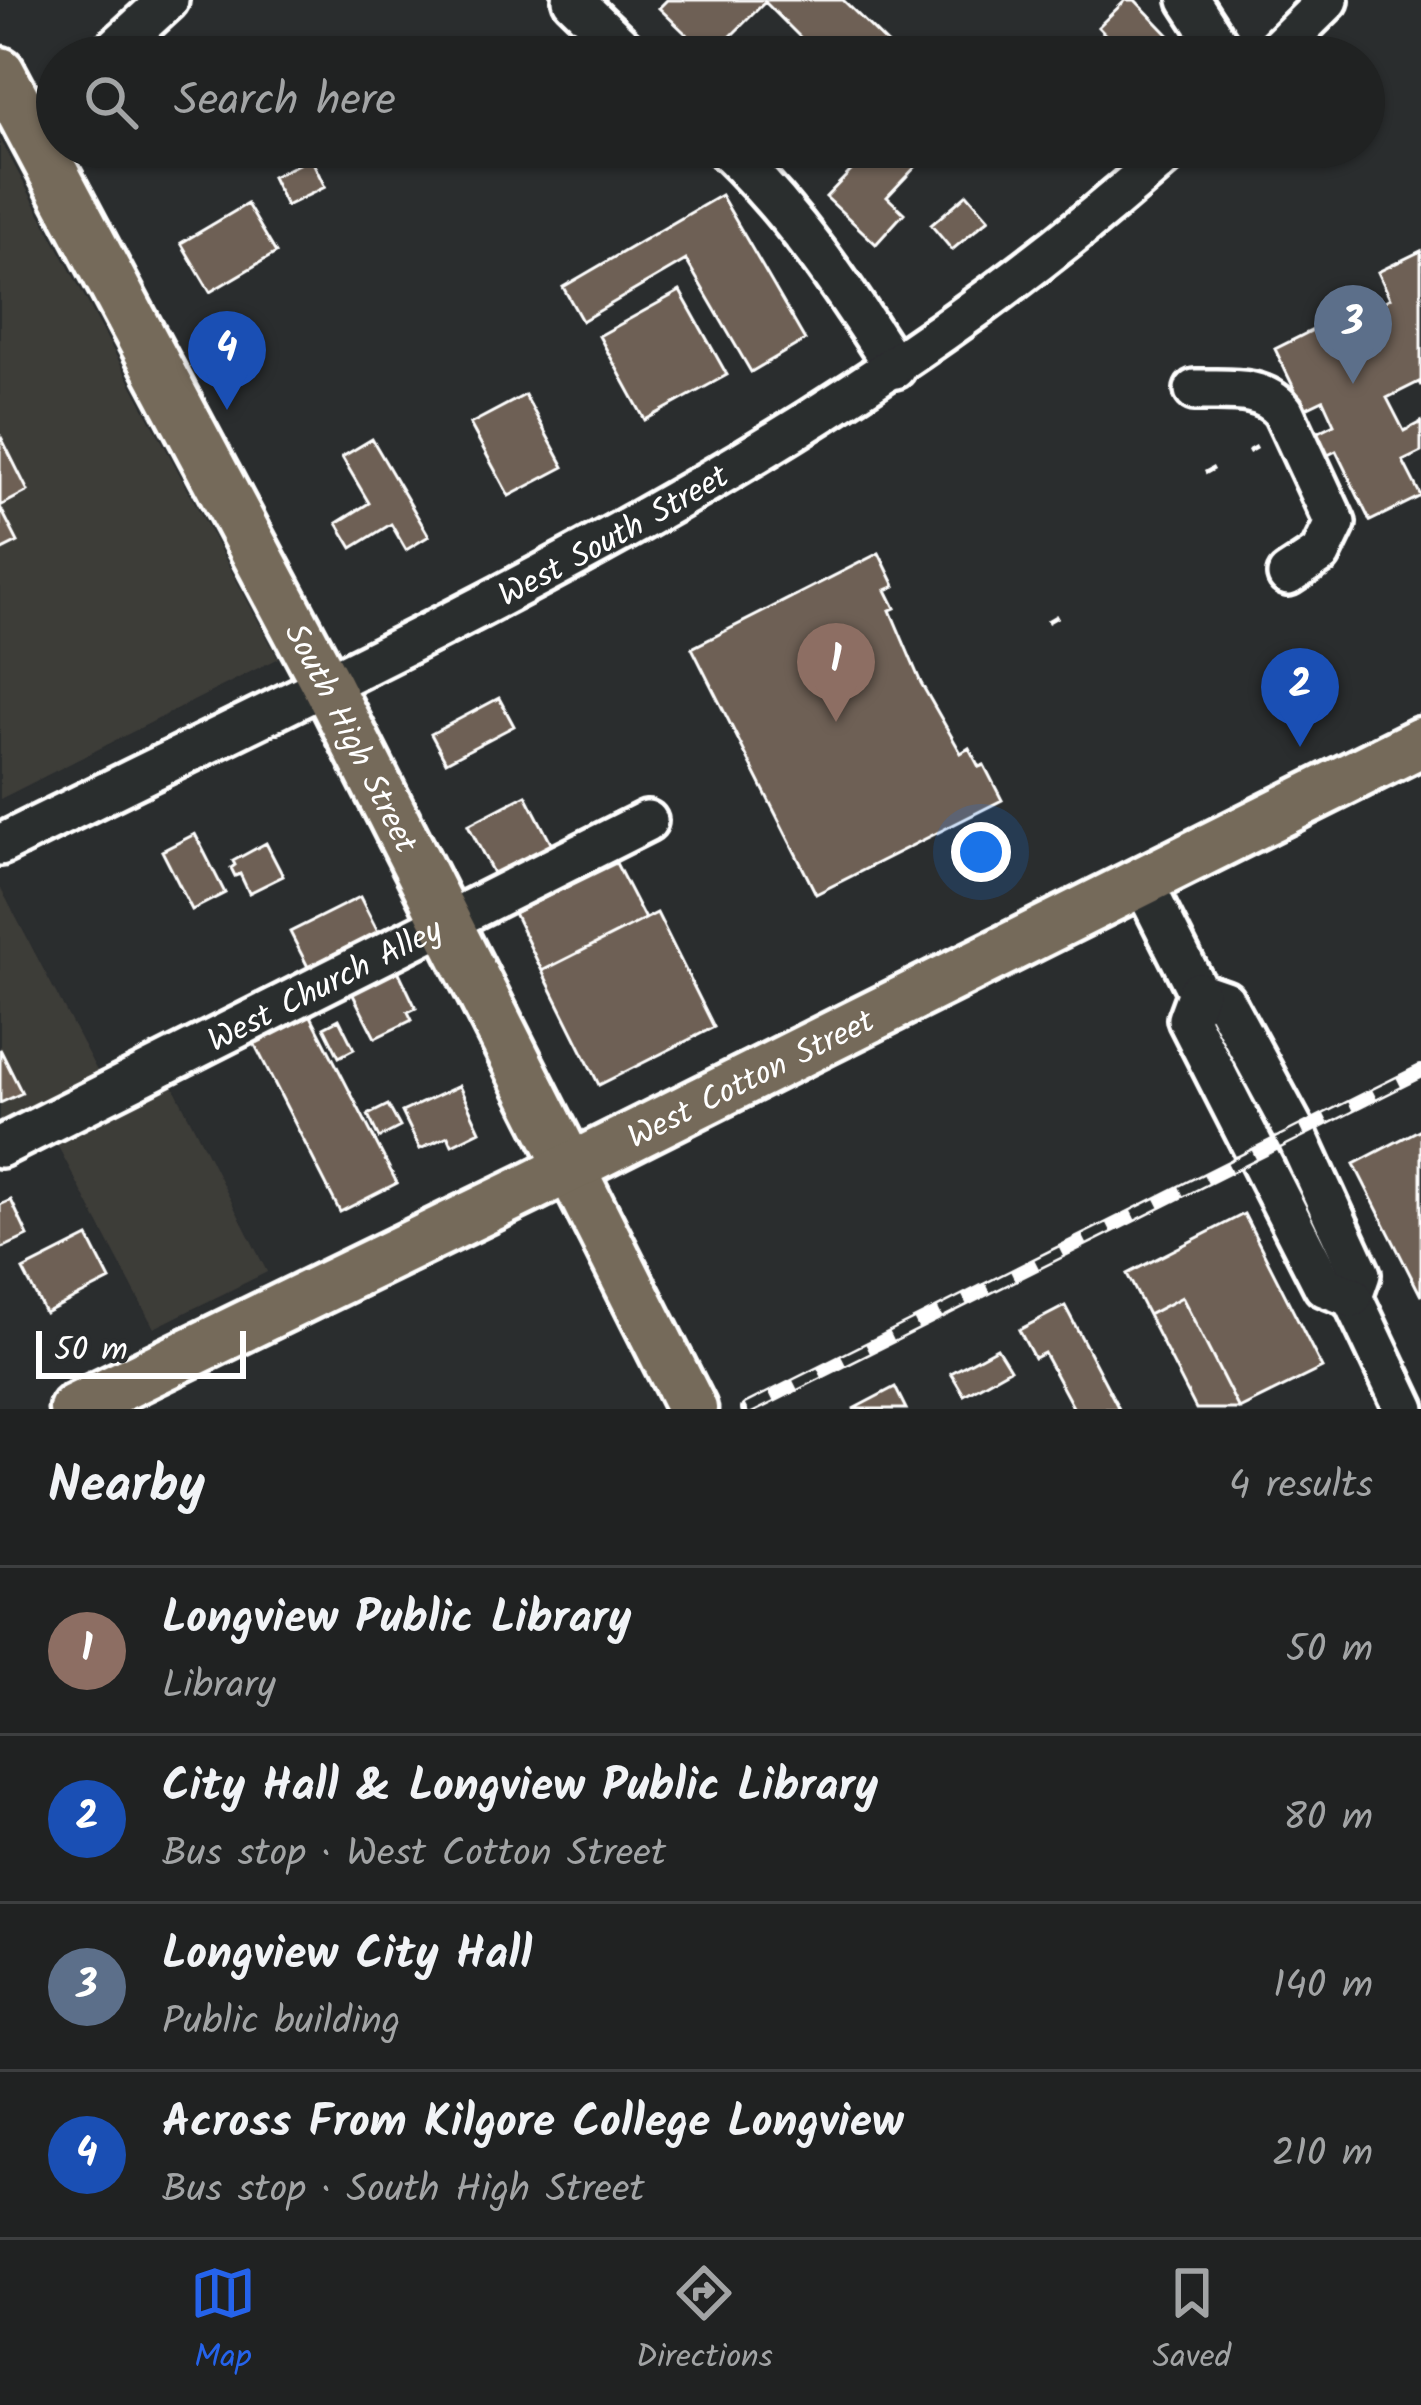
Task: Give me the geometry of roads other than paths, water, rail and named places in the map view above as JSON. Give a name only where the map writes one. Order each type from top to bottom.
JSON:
[{"type":"main road","name":"South High Street","points":[[0,72],[36,108]]},
{"type":"main road","name":"South High Street","points":[[69,168],[692,1409]]},
{"type":"main road","name":"West Cotton Street","points":[[74,1409],[573,1166],[1421,742]]},
{"type":"street","points":[[129,36],[168,0]]},
{"type":"street","points":[[573,0],[610,36]]},
{"type":"street","points":[[1189,0],[1212,36]]},
{"type":"street","points":[[1291,36],[1328,0]]},
{"type":"street","points":[[743,168],[813,243],[895,368]]},
{"type":"street","name":"West South Street","points":[[0,845],[327,686],[647,520],[895,368],[1033,268],[1150,168]]},
{"type":"street","points":[[1195,390],[1255,392],[1271,398],[1283,411],[1335,523],[1320,554],[1288,574]]},
{"type":"street","name":"West Church Alley","points":[[0,1147],[647,821]]},
{"type":"street","points":[[1143,883],[1198,992],[1224,1001],[1296,1134],[1360,1274],[1352,1297]]},
{"type":"street","points":[[1198,992],[1188,1019],[1255,1154],[1324,1286],[1352,1297],[1404,1403]]},
{"type":"railway","points":[[747,1409],[1421,1071]]},
{"type":"place","name":"Longview City Hall","points":[[1353,384]]},
{"type":"place","name":"Across From Kilgore College Longview","points":[[227,410]]},
{"type":"place","name":"Longview Public Library","points":[[836,722]]},
{"type":"place","name":"City Hall & Longview Public Library","points":[[1300,747]]}]
